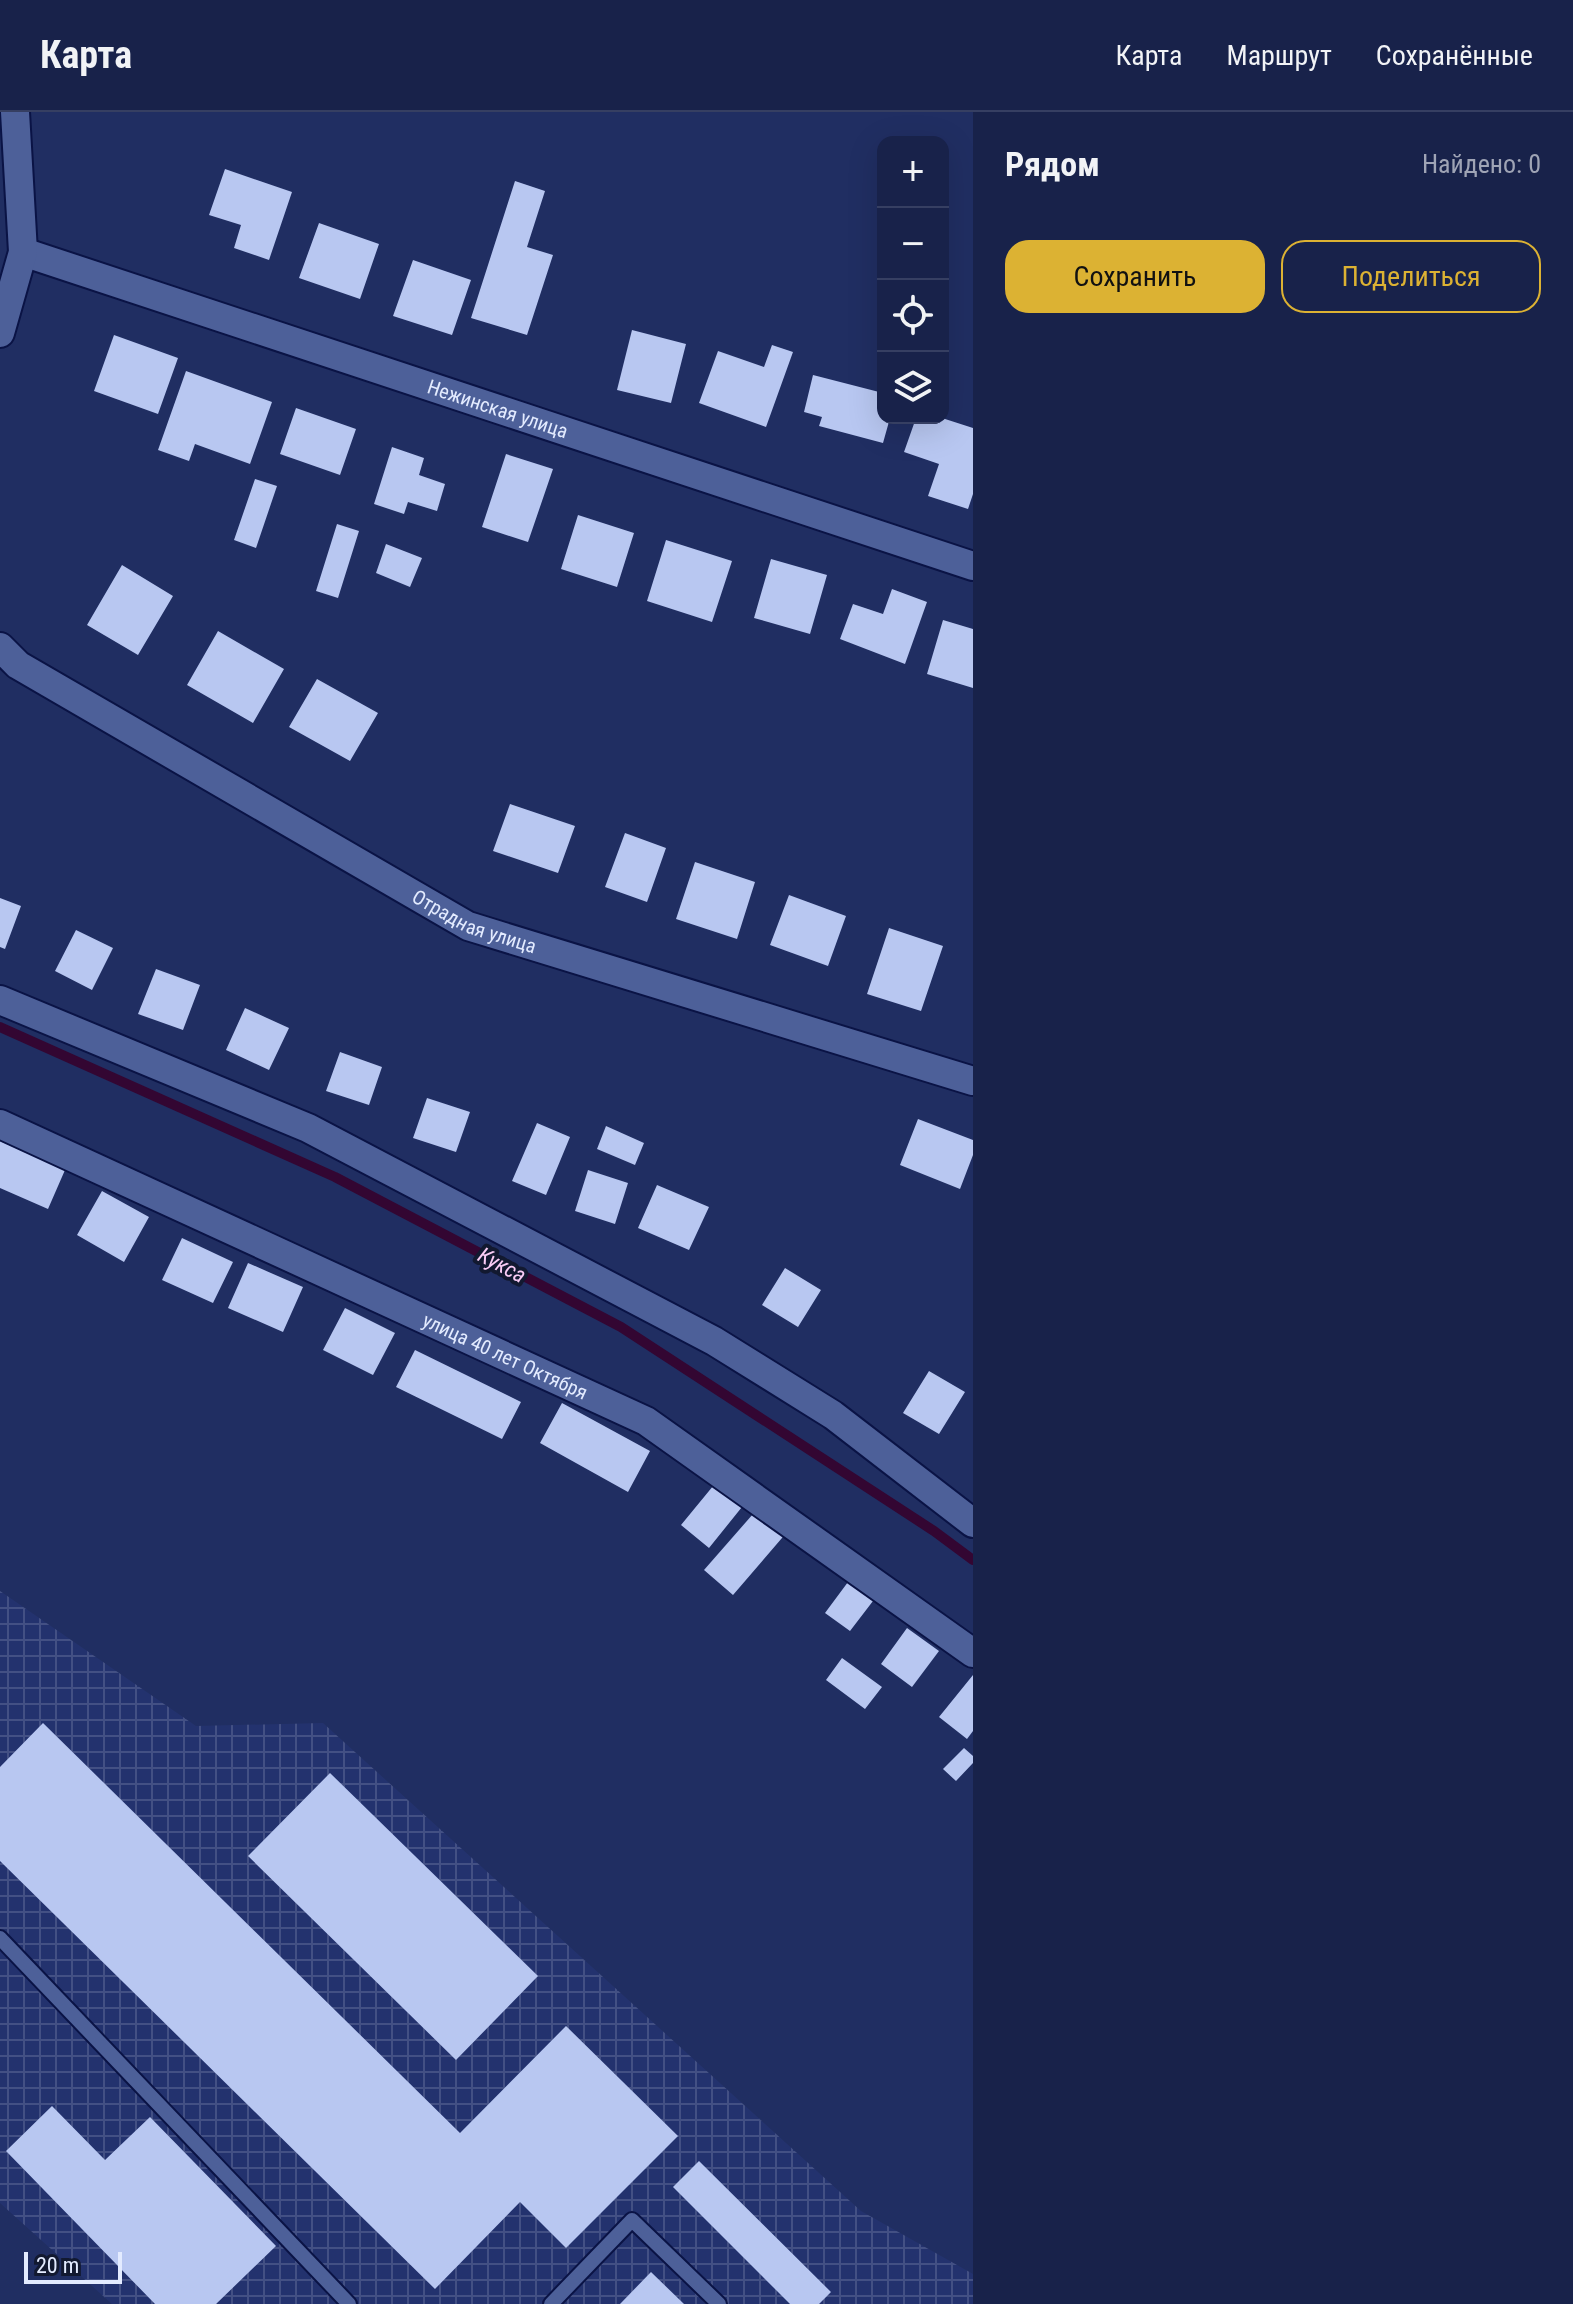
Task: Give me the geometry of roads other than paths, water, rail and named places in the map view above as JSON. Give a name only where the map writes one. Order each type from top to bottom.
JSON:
[{"type":"street","points":[[0,333],[23,252],[15,112]]},
{"type":"street","name":"Нежинская улица","points":[[23,252],[973,566]]},
{"type":"street","name":"Отрадная улица","points":[[9,656],[468,926],[973,1081]]},
{"type":"street","points":[[0,1000],[308,1128],[714,1341],[833,1415],[973,1523]]},
{"type":"street","name":"улица 40 лет Октября","points":[[0,1124],[646,1421],[973,1653]]},
{"type":"lane","points":[[0,1938],[349,2304]]},
{"type":"lane","points":[[551,2304],[632,2220],[719,2304]]},
{"type":"waterway","name":"Кукса","points":[[0,1027],[335,1177],[621,1327],[934,1531],[973,1560]]}]
